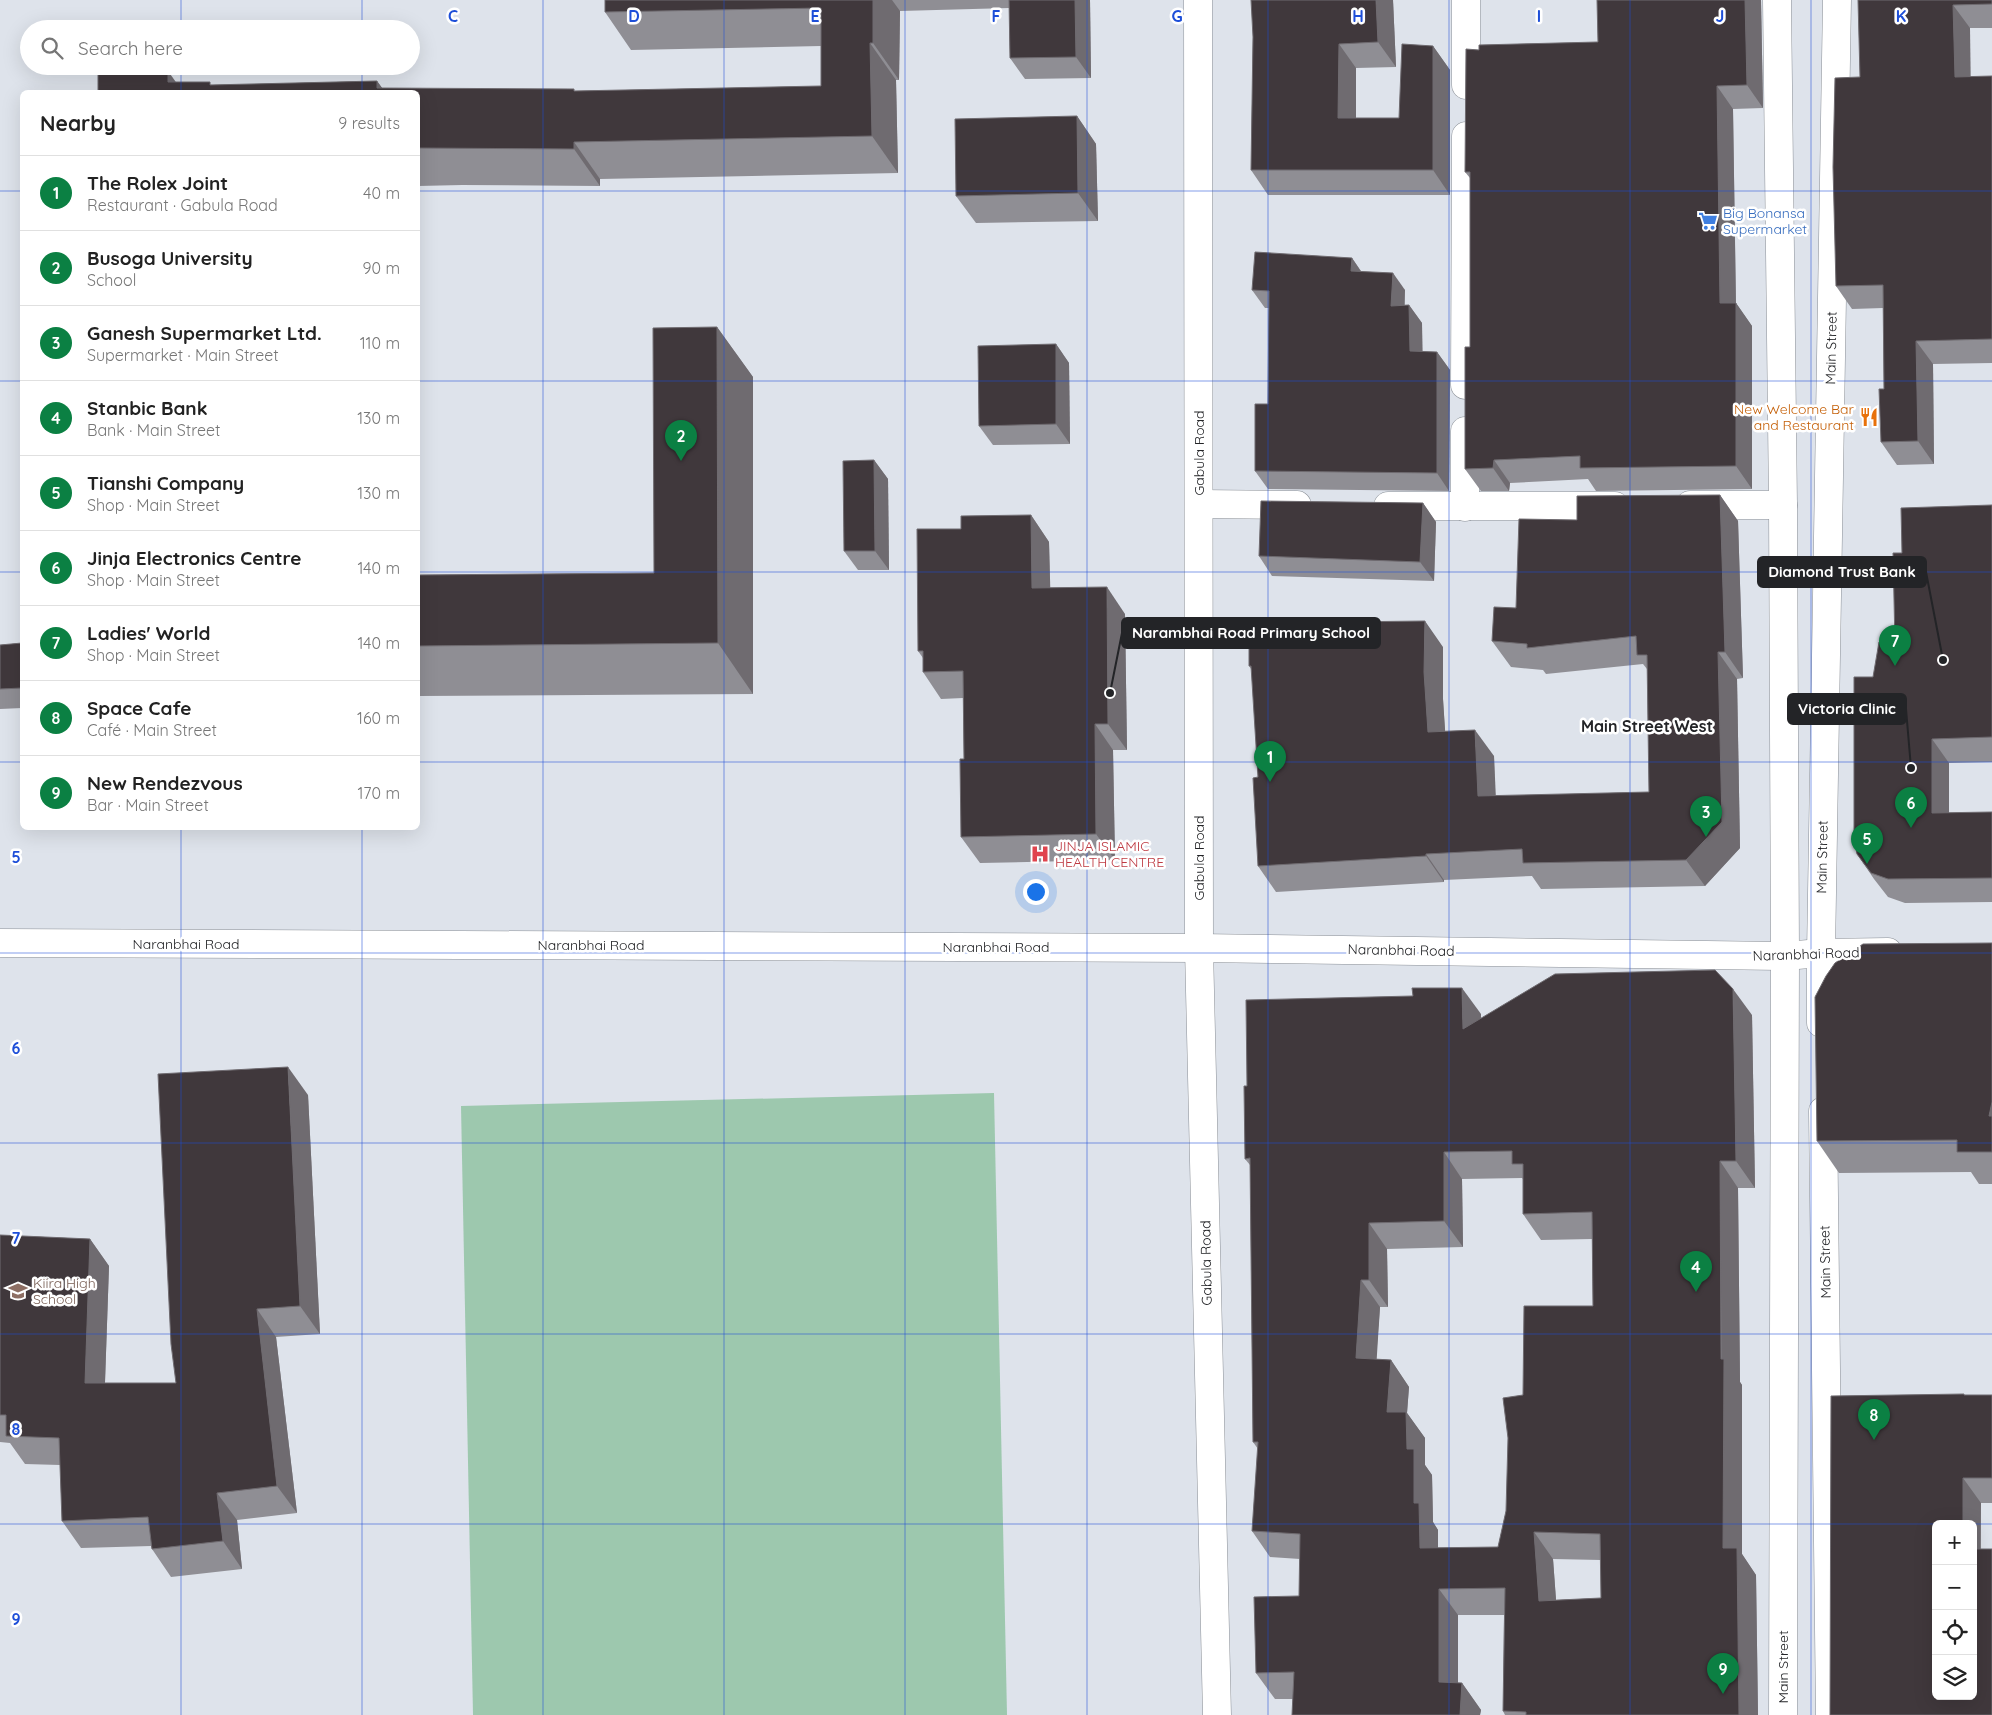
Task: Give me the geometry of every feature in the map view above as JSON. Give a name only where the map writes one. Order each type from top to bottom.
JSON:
[{"type":"street","name":"Gabula Road","points":[[1198,0],[1199,948],[1217,1715]]},
{"type":"street","points":[[1465,507],[1466,0]]},
{"type":"street","name":"Main Street","points":[[1777,0],[1783,505],[1785,956],[1783,1715]]},
{"type":"street","name":"Main Street","points":[[1822,1052],[1820,953],[1837,0]]},
{"type":"street","points":[[1199,504],[1317,505]]},
{"type":"street","points":[[1367,506],[1783,505]]},
{"type":"street","name":"Naranbhai Road","points":[[0,943],[1199,948],[1785,956],[1820,953],[1916,952]]},
{"type":"street","name":"Main Street","points":[[1822,1091],[1830,1715]]},
{"type":"green space","points":[[994,1093],[1007,1715],[473,1715],[461,1106]]},
{"type":"building","points":[[605,0],[873,0],[873,43],[870,43],[872,136],[574,142],[574,149],[420,148],[420,90],[98,90],[98,75],[168,75],[168,82],[210,82],[210,85],[377,81],[377,88],[574,89],[574,91],[821,86],[821,8],[605,12]]},
{"type":"building","points":[[1009,0],[1075,0],[1076,57],[1010,58]]},
{"type":"building","points":[[1251,0],[1376,0],[1378,42],[1339,44],[1338,118],[1399,118],[1402,44],[1433,46],[1433,170],[1251,170],[1253,37]]},
{"type":"building","points":[[1597,0],[1745,0],[1747,85],[1717,86],[1720,303],[1736,303],[1736,466],[1580,468],[1580,456],[1494,460],[1493,468],[1465,469],[1465,347],[1470,347],[1470,172],[1465,172],[1466,49],[1479,50],[1479,45],[1598,42]]},
{"type":"building","points":[[1858,0],[1992,0],[1992,4],[1953,5],[1955,77],[1992,76],[1992,339],[1916,341],[1918,441],[1881,442],[1879,389],[1884,389],[1883,285],[1836,286],[1833,167],[1835,78],[1860,77]]},
{"type":"building","points":[[1077,116],[1078,193],[956,196],[955,119]]},
{"type":"building","points":[[1255,252],[1352,258],[1351,271],[1393,273],[1391,306],[1409,305],[1410,351],[1437,352],[1437,473],[1255,471],[1255,404],[1268,404],[1269,291],[1252,290]]},
{"type":"building","points":[[717,327],[718,643],[420,646],[420,575],[654,573],[653,328]]},
{"type":"building","points":[[1056,344],[1056,424],[979,426],[978,346]]},
{"type":"building","points":[[874,460],[875,551],[844,551],[843,461]]},
{"type":"building","points":[[1720,495],[1725,652],[1718,652],[1722,822],[1686,860],[1523,863],[1522,849],[1258,866],[1253,778],[1258,777],[1251,666],[1249,666],[1249,623],[1425,621],[1424,672],[1428,732],[1475,730],[1478,796],[1649,792],[1647,655],[1637,655],[1636,636],[1527,648],[1527,644],[1492,641],[1494,607],[1516,608],[1519,519],[1577,520],[1577,496]]},
{"type":"building","points":[[1261,501],[1423,503],[1420,562],[1259,556]]},
{"type":"building","points":[[1992,505],[1992,737],[1932,739],[1932,813],[1992,812],[1992,878],[1888,879],[1871,873],[1857,854],[1854,838],[1854,677],[1873,677],[1879,642],[1895,645],[1893,553],[1902,553],[1901,508]]},
{"type":"building","points":[[1031,515],[1032,588],[1107,587],[1108,724],[1095,724],[1096,834],[961,837],[960,759],[964,759],[963,671],[923,672],[923,651],[918,651],[917,529],[961,529],[961,516]]},
{"type":"building","points":[[20,643],[20,688],[0,689],[0,645]]},
{"type":"building","points":[[1992,943],[1992,1102],[1989,1116],[1992,1116],[1992,1152],[1957,1152],[1957,1140],[1817,1141],[1815,997],[1835,963],[1863,944]]},
{"type":"building","points":[[1715,970],[1733,989],[1736,1161],[1720,1161],[1721,1359],[1724,1359],[1723,1548],[1737,1548],[1739,1715],[1526,1715],[1526,1712],[1503,1711],[1505,1588],[1439,1589],[1439,1682],[1462,1683],[1460,1715],[1292,1715],[1294,1672],[1256,1673],[1254,1597],[1299,1596],[1300,1534],[1252,1531],[1258,1442],[1253,1442],[1250,1158],[1245,1159],[1244,1086],[1247,1086],[1246,1000],[1413,996],[1412,988],[1462,988],[1463,1029],[1555,974]],"holes":[[[1512,1151],[1512,1164],[1523,1164],[1523,1214],[1592,1212],[1593,1306],[1524,1306],[1523,1395],[1503,1398],[1508,1438],[1506,1511],[1498,1547],[1420,1548],[1419,1503],[1414,1503],[1414,1449],[1407,1449],[1406,1412],[1387,1412],[1391,1360],[1356,1358],[1361,1280],[1369,1280],[1369,1223],[1444,1221],[1444,1152]],[[1534,1532],[1600,1534],[1601,1598],[1539,1601]]]},
{"type":"building","points":[[288,1067],[300,1306],[257,1309],[277,1486],[217,1493],[223,1541],[152,1549],[148,1517],[62,1521],[59,1438],[6,1436],[6,1415],[0,1415],[0,1235],[90,1239],[85,1383],[176,1383],[171,1344],[158,1074]]},
{"type":"building","points":[[1992,1395],[1992,1478],[1963,1478],[1963,1520],[1932,1520],[1932,1700],[1977,1700],[1977,1549],[1992,1549],[1992,1715],[1830,1715],[1831,1396]]},
{"type":"place","name":"Big Bonansa Supermarket","points":[[1708,221]]},
{"type":"place","name":"New Welcome Bar and Restaurant","points":[[1869,417]]},
{"type":"place","name":"Busoga University","points":[[681,461]]},
{"type":"place","name":"Diamond Trust Bank","points":[[1943,660]]},
{"type":"place","name":"Ladies' World","points":[[1895,666]]},
{"type":"place","name":"Narambhai Road Primary School","points":[[1110,693]]},
{"type":"place","name":"Victoria Clinic","points":[[1911,768]]},
{"type":"place","name":"The Rolex Joint","points":[[1270,782]]},
{"type":"place","name":"Jinja Electronics Centre","points":[[1911,828]]},
{"type":"place","name":"Ganesh Supermarket Ltd.","points":[[1706,837]]},
{"type":"place","name":"JINJA ISLAMIC HEALTH CENTRE","points":[[1040,854]]},
{"type":"place","name":"Tianshi Company","points":[[1867,864]]},
{"type":"place","name":"Kiira High School","points":[[18,1291]]},
{"type":"place","name":"Stanbic Bank","points":[[1696,1292]]},
{"type":"place","name":"Space Cafe","points":[[1874,1440]]},
{"type":"place","name":"New Rendezvous","points":[[1723,1694]]},
{"type":"district","name":"Main Street West","points":[[1647,726]]}]
